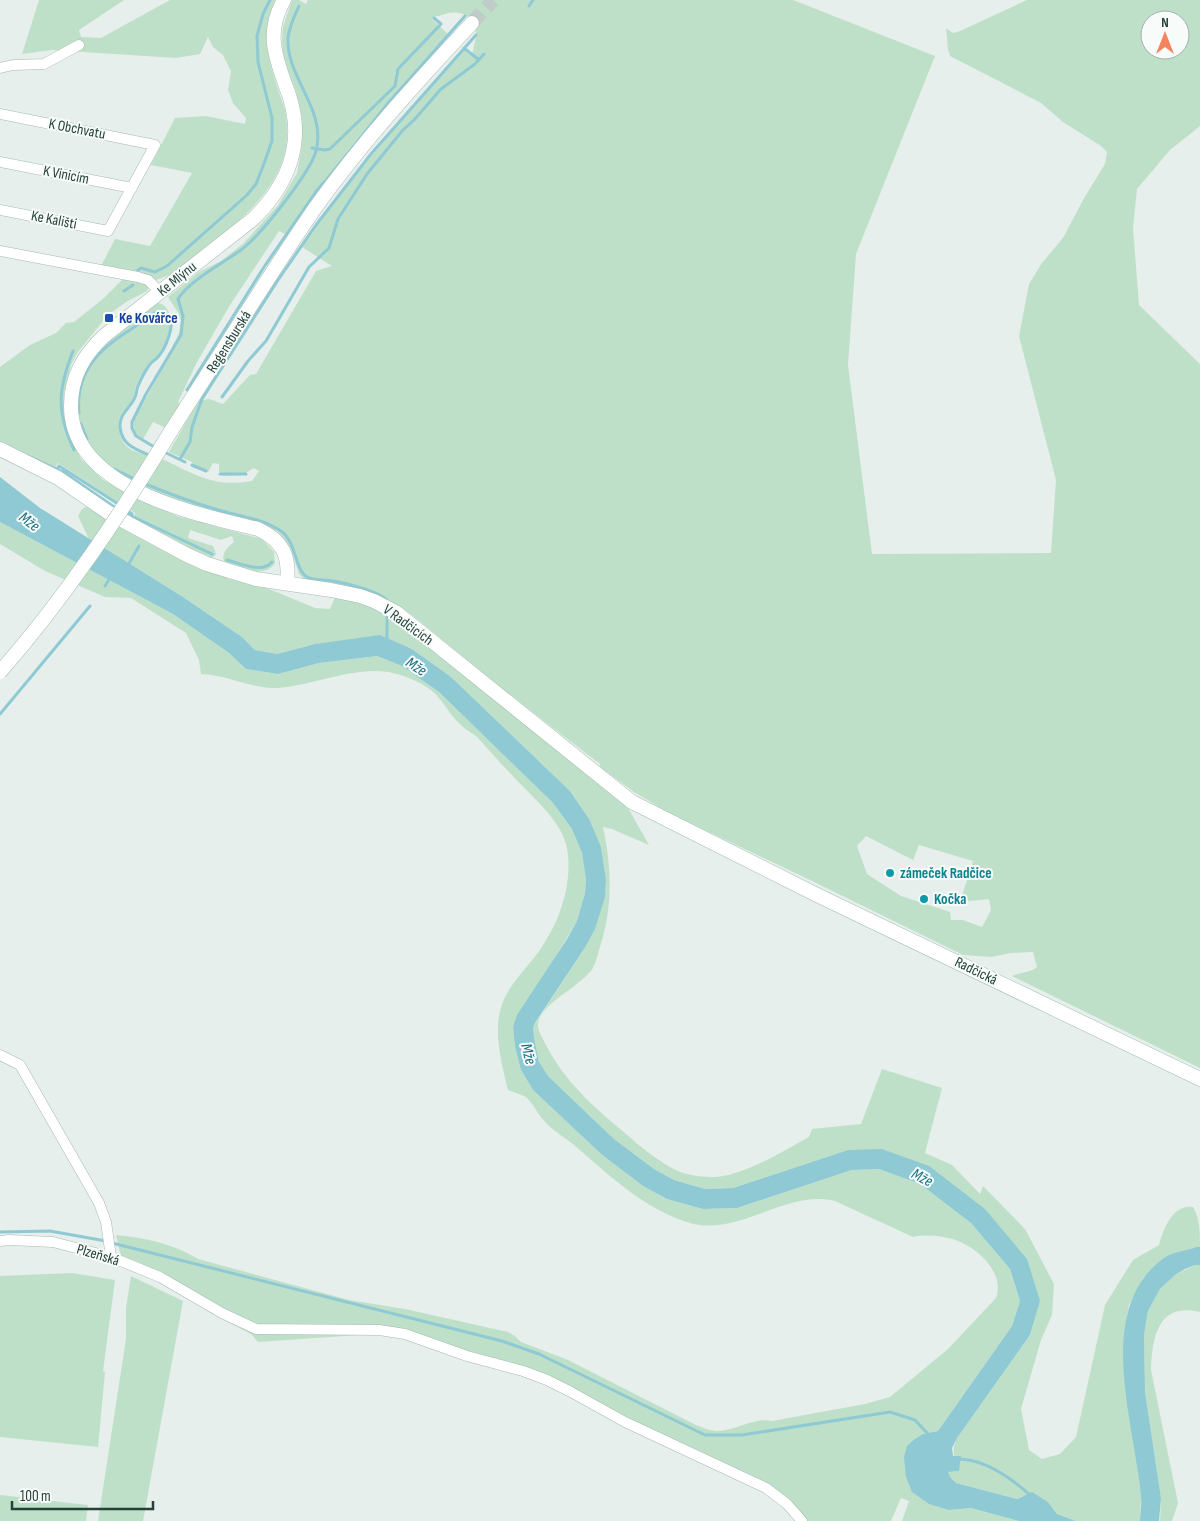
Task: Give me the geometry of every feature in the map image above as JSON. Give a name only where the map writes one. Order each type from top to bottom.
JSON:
[{"type":"street","name":"Ke Mlýnu","points":[[284,0],[275,25],[274,48],[294,114],[295,130],[294,148],[283,182],[265,207],[253,219],[104,336],[92,348],[80,365],[72,388],[71,413],[78,439],[94,463],[103,471],[145,494],[190,512],[258,529],[269,534],[280,544],[287,559],[287,583]]},
{"type":"street","name":"Regensburská","points":[[0,672],[85,565],[132,496],[316,207],[397,105],[472,23]]},
{"type":"street","points":[[0,68],[13,65],[44,64],[79,44]]},
{"type":"street","name":"K Obchvatu","points":[[0,114],[155,145],[132,188]]},
{"type":"street","name":"K Vinicím","points":[[0,162],[132,188]]},
{"type":"street","name":"Ke Kališti","points":[[0,210],[108,231],[132,188]]},
{"type":"street","points":[[0,251],[115,272],[148,280],[160,292]]},
{"type":"street","name":"V Radčicích","points":[[0,449],[58,478],[109,513],[186,555],[225,571],[256,579],[360,596],[398,614],[632,802],[752,862]]},
{"type":"street","name":"Radčická","points":[[752,862],[1200,1079]]},
{"type":"street","points":[[0,1055],[20,1065],[99,1204],[106,1222],[110,1253]]},
{"type":"street","name":"Plzeňská","points":[[0,1241],[53,1242],[110,1253],[160,1277],[188,1295],[256,1329],[379,1330],[405,1334],[467,1356],[523,1371],[563,1388],[625,1422],[766,1488],[787,1504],[802,1521]]},
{"type":"green space","points":[[39,0],[124,0],[79,30],[81,37],[101,38],[170,0],[275,0],[268,28],[268,53],[284,107],[287,130],[285,153],[277,175],[248,212],[172,274],[156,280],[151,277],[101,266],[115,239],[150,246],[192,173],[151,165],[175,118],[206,116],[245,124],[246,118],[233,103],[228,90],[231,71],[223,55],[213,47],[208,37],[200,54],[176,58],[52,50],[22,54]]},
{"type":"green space","points":[[292,0],[299,0],[306,4],[308,0],[793,0],[935,56],[856,254],[848,365],[872,554],[1051,553],[1056,480],[1019,336],[1029,284],[1042,263],[1063,238],[1105,164],[1107,152],[1101,146],[1063,122],[1041,103],[950,56],[946,28],[953,33],[960,31],[1027,0],[1200,0],[1200,126],[1170,150],[1137,189],[1133,228],[1139,305],[1200,364],[1200,1068],[1012,976],[1037,967],[1033,952],[1011,953],[991,957],[963,955],[669,813],[634,792],[600,767],[600,764],[518,701],[412,615],[382,599],[627,806],[649,845],[603,827],[610,887],[607,917],[596,960],[593,968],[587,975],[551,1004],[539,1019],[538,1027],[540,1034],[553,1058],[581,1093],[614,1124],[657,1159],[682,1173],[716,1177],[739,1172],[764,1162],[809,1137],[812,1129],[861,1124],[882,1069],[942,1088],[925,1153],[952,1165],[980,1194],[983,1186],[1025,1229],[1054,1284],[1052,1315],[1041,1340],[1021,1409],[1029,1450],[1042,1459],[1060,1454],[1076,1437],[1105,1305],[1133,1260],[1159,1245],[1166,1225],[1175,1213],[1186,1207],[1193,1207],[1200,1232],[1200,1247],[1186,1251],[1144,1277],[1129,1305],[1124,1334],[1141,1499],[1140,1521],[1076,1521],[1057,1514],[1048,1502],[1022,1496],[1017,1499],[956,1483],[949,1477],[948,1472],[959,1471],[954,1454],[957,1438],[1030,1335],[1040,1301],[985,1209],[848,1150],[733,1188],[705,1189],[674,1180],[654,1169],[614,1139],[549,1077],[539,1062],[533,1030],[535,1024],[584,949],[605,897],[606,880],[601,847],[569,790],[451,677],[412,649],[380,636],[315,644],[277,654],[255,650],[242,637],[183,597],[89,539],[78,516],[82,509],[88,506],[165,550],[229,579],[269,589],[315,608],[330,609],[339,588],[305,580],[299,574],[291,549],[277,531],[265,526],[185,506],[131,481],[105,465],[84,440],[77,406],[81,377],[98,351],[155,303],[162,304],[170,315],[170,332],[159,354],[150,362],[138,382],[132,400],[120,416],[120,435],[123,442],[133,451],[162,459],[205,478],[226,483],[252,481],[259,471],[254,468],[242,475],[223,476],[219,471],[219,464],[213,463],[208,472],[193,468],[192,462],[169,452],[198,401],[209,399],[223,404],[250,375],[256,374],[316,271],[332,266],[302,247],[360,170],[464,49],[470,55],[472,53],[476,29],[470,18],[464,14],[450,13],[432,19],[448,34],[390,99],[327,178],[316,189],[285,234],[279,231],[230,305],[197,362],[178,402],[180,404],[166,428],[153,422],[143,439],[135,431],[134,420],[172,351],[179,333],[181,321],[179,314],[168,297],[199,272],[221,261],[244,243],[278,205],[297,173],[302,145],[302,118],[296,91],[284,61],[283,27]],"holes":[[[866,836],[913,860],[919,845],[973,861],[960,902],[989,899],[991,910],[982,927],[963,920],[951,920],[950,912],[901,896],[867,874],[857,846]]]},
{"type":"green space","points":[[129,279],[149,287],[147,291],[126,302],[108,315],[77,353],[71,365],[64,393],[64,420],[69,436],[81,459],[103,480],[140,500],[177,516],[262,539],[274,552],[275,563],[271,568],[252,571],[226,564],[223,558],[227,549],[234,542],[232,536],[221,540],[190,530],[188,538],[213,546],[216,554],[214,557],[208,558],[200,555],[134,520],[135,513],[58,463],[54,469],[0,443],[0,367],[30,345],[56,333],[66,323],[74,322],[104,298],[122,280]]},
{"type":"green space","points":[[0,522],[173,614],[229,653],[246,669],[278,674],[319,663],[377,656],[402,666],[439,692],[553,803],[572,829],[582,853],[586,880],[585,893],[577,921],[513,1027],[515,1047],[521,1070],[533,1090],[601,1154],[643,1186],[667,1199],[703,1209],[737,1208],[852,1170],[879,1169],[920,1184],[971,1223],[1010,1269],[1020,1301],[1012,1326],[938,1431],[923,1434],[949,1510],[971,1508],[1019,1521],[902,1521],[909,1501],[901,1498],[891,1521],[796,1521],[782,1506],[755,1487],[535,1379],[391,1335],[359,1335],[258,1342],[251,1334],[207,1311],[185,1287],[138,1262],[121,1257],[116,1235],[158,1242],[188,1253],[198,1259],[349,1300],[405,1309],[508,1332],[521,1342],[568,1360],[694,1424],[708,1430],[717,1431],[731,1429],[752,1422],[772,1421],[865,1404],[890,1397],[948,1349],[996,1298],[998,1289],[997,1280],[988,1263],[965,1244],[940,1237],[913,1237],[835,1201],[817,1199],[799,1201],[726,1224],[708,1226],[690,1223],[673,1217],[628,1190],[571,1142],[550,1127],[526,1097],[508,1090],[503,1071],[498,1020],[503,1001],[550,934],[560,912],[567,885],[568,851],[566,844],[557,825],[542,806],[477,737],[455,719],[436,695],[417,681],[394,673],[375,671],[347,674],[275,688],[201,674],[199,660],[186,633],[131,598],[105,597],[45,571],[0,544]]},
{"type":"green space","points":[[1195,1265],[1200,1265],[1200,1312],[1186,1310],[1175,1312],[1166,1317],[1160,1325],[1153,1346],[1151,1370],[1178,1503],[1172,1521],[1160,1521],[1161,1498],[1145,1392],[1144,1335],[1148,1311],[1160,1289],[1175,1275]]},
{"type":"green space","points":[[72,1273],[115,1280],[103,1371],[105,1372],[98,1447],[0,1437],[0,1276]]},
{"type":"green space","points":[[131,1276],[183,1301],[143,1521],[98,1521],[126,1339],[126,1308]]},
{"type":"green space","points":[[0,1495],[88,1505],[86,1521],[0,1521]]},
{"type":"water","name":"Mže","points":[[0,477],[40,508],[183,597],[242,637],[255,650],[277,654],[315,644],[380,635],[412,649],[451,677],[569,790],[589,819],[601,847],[606,880],[605,897],[595,929],[533,1029],[539,1062],[549,1077],[614,1139],[654,1169],[674,1180],[705,1189],[733,1188],[848,1150],[882,1149],[929,1166],[985,1209],[1027,1259],[1040,1301],[1030,1335],[957,1438],[952,1448],[953,1456],[961,1456],[959,1471],[948,1472],[956,1483],[1017,1499],[1032,1492],[1048,1502],[1057,1514],[1076,1521],[1019,1521],[971,1508],[949,1510],[929,1504],[912,1492],[906,1477],[904,1457],[907,1446],[923,1434],[938,1431],[1012,1326],[1020,1301],[1010,1269],[971,1223],[920,1184],[879,1169],[852,1170],[737,1208],[703,1209],[667,1199],[643,1186],[601,1154],[533,1090],[521,1070],[515,1047],[513,1027],[517,1015],[577,921],[585,893],[586,880],[582,853],[572,829],[553,803],[439,692],[402,666],[377,656],[319,663],[278,674],[246,669],[229,653],[173,614],[0,522]]},
{"type":"water","points":[[1200,1247],[1200,1265],[1185,1269],[1175,1275],[1160,1289],[1148,1311],[1144,1335],[1145,1392],[1161,1498],[1159,1521],[1140,1521],[1141,1498],[1138,1469],[1127,1404],[1124,1370],[1124,1338],[1129,1307],[1142,1280],[1164,1258],[1171,1254]]},
{"type":"waterway","points":[[137,273],[141,268],[155,272],[167,266],[247,195],[256,184],[272,141],[272,118],[258,62],[257,36],[263,14],[270,0]]},
{"type":"waterway","points":[[529,6],[533,0]]},
{"type":"waterway","points":[[156,448],[136,436],[132,428],[132,422],[146,394],[181,335],[183,316],[178,299],[190,286],[241,250],[260,232],[295,188],[316,151],[318,136],[316,121],[289,53],[288,38],[299,6]]},
{"type":"waterway","points":[[187,390],[264,267],[317,190],[389,102],[465,16]]},
{"type":"waterway","points":[[312,148],[330,149],[395,86],[398,69],[441,24],[434,18]]},
{"type":"waterway","points":[[180,459],[190,442],[192,427],[202,399],[278,280],[316,225],[371,154],[476,35]]},
{"type":"waterway","points":[[464,48],[479,60]]},
{"type":"waterway","points":[[222,397],[248,361],[266,341],[309,267],[329,248],[338,219],[367,174],[403,130],[441,89],[475,64],[484,54]]},
{"type":"waterway","points":[[124,291],[133,285]]},
{"type":"waterway","points":[[79,413],[81,385],[92,362],[110,344],[155,313],[166,314],[170,318],[171,323],[169,336],[160,354],[145,371],[137,387],[136,395],[120,422],[121,433],[127,443],[151,456]]},
{"type":"waterway","points":[[73,351],[64,377],[61,400],[64,424],[74,450]]},
{"type":"waterway","points":[[81,424],[87,439]]},
{"type":"waterway","points":[[162,451],[185,462]]},
{"type":"waterway","points":[[28,456],[63,472],[117,509]]},
{"type":"waterway","points":[[192,465],[206,471]]},
{"type":"waterway","points":[[57,469],[59,466],[120,505]]},
{"type":"waterway","points":[[114,469],[135,479]]},
{"type":"waterway","points":[[220,474],[246,474]]},
{"type":"waterway","points":[[143,483],[170,494],[258,520],[274,527],[281,531],[290,541],[300,568],[307,577],[353,586],[377,594],[387,600]]},
{"type":"waterway","points":[[125,509],[132,514],[132,517]]},
{"type":"waterway","points":[[125,513],[212,554]]},
{"type":"waterway","points":[[127,567],[139,546]]},
{"type":"waterway","points":[[227,560],[257,567],[262,567],[272,562]]},
{"type":"waterway","points":[[105,586],[110,578]]},
{"type":"waterway","points":[[0,714],[90,606]]},
{"type":"waterway","points":[[387,617],[387,641]]},
{"type":"waterway","points":[[0,1232],[50,1231],[106,1241]]},
{"type":"waterway","points":[[112,1243],[502,1341],[539,1354],[705,1435],[742,1435],[890,1412],[915,1420],[930,1436]]},
{"type":"waterway","points":[[956,1459],[986,1465],[1005,1475],[1030,1495]]},
{"type":"tunnel","points":[[472,23],[493,0]]},
{"type":"place","name":"Ke Kovářce","points":[[109,318]]},
{"type":"place","name":"zámeček Radčice","points":[[890,873]]},
{"type":"place","name":"Kočka","points":[[924,899]]}]
